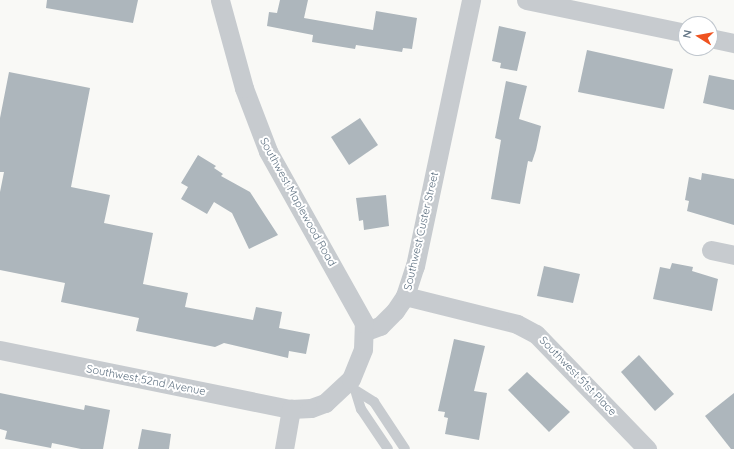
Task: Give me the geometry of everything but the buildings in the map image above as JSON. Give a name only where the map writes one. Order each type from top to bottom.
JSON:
[{"type":"street","name":"Southwest Maplewood Road","points":[[220,0],[244,88],[268,151],[354,301],[366,331]]},
{"type":"street","name":"Southwest Custer Street","points":[[366,331],[389,319],[405,296],[415,266],[471,0]]},
{"type":"street","points":[[526,0],[678,31]]},
{"type":"street","points":[[718,40],[734,43]]},
{"type":"street","points":[[711,250],[734,255]]},
{"type":"street","name":"Southwest 51st Place","points":[[405,296],[518,324],[536,334],[647,449]]},
{"type":"street","points":[[284,449],[291,409],[317,406],[352,389],[361,359],[366,331]]},
{"type":"street","name":"Southwest 52nd Avenue","points":[[0,350],[291,409]]},
{"type":"lane","points":[[352,389],[361,410],[388,449]]},
{"type":"lane","points":[[352,389],[374,402],[404,449]]}]
